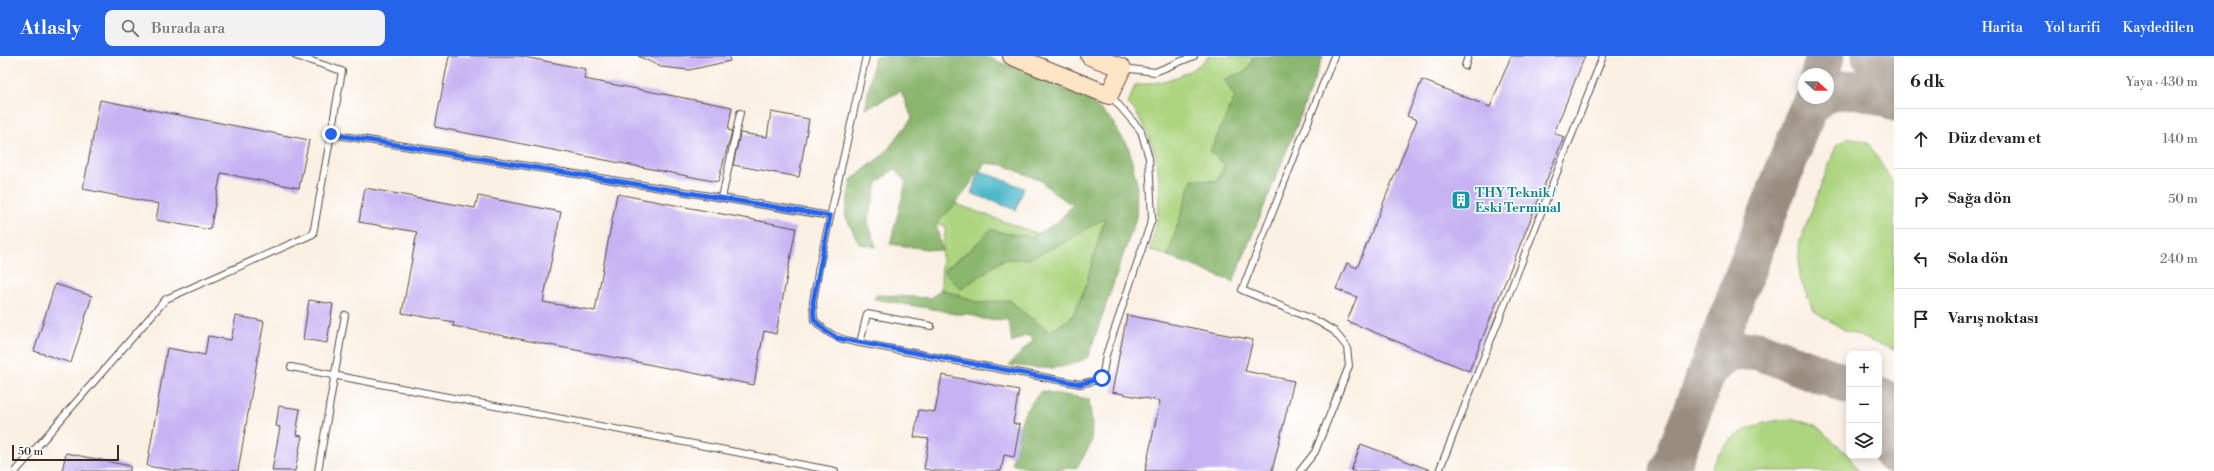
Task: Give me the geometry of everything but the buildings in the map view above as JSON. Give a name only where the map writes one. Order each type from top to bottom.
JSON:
[{"type":"street","points":[[1012,56],[1110,95],[1122,68],[1090,56]]},
{"type":"lane","points":[[16,471],[166,299],[314,234],[342,71],[296,56]]},
{"type":"lane","points":[[866,56],[830,216],[813,302],[814,320],[826,331],[837,338],[1080,384],[1102,378],[1106,355],[1152,219],[1149,158],[1141,131],[1110,95]]},
{"type":"lane","points":[[1122,68],[1155,72],[1194,56]]},
{"type":"lane","points":[[1300,471],[1315,452],[1349,366],[1347,346],[1334,330],[1319,322],[1242,290],[1334,56]]},
{"type":"lane","points":[[1465,66],[1468,56]]},
{"type":"lane","points":[[1439,471],[1603,56]]},
{"type":"lane","points":[[722,198],[740,113]]},
{"type":"lane","points":[[331,134],[830,216]]},
{"type":"lane","points":[[860,343],[867,314],[931,326]]},
{"type":"lane","points":[[318,471],[345,315]]},
{"type":"lane","points":[[291,367],[836,471]]},
{"type":"green space","points":[[875,56],[985,56],[1056,85],[1090,101],[1111,119],[1129,149],[1137,184],[1136,218],[1088,357],[1068,365],[1050,368],[1009,365],[1034,339],[1026,335],[1012,343],[1009,320],[983,319],[969,314],[954,314],[874,299],[877,295],[931,298],[941,289],[979,303],[1010,300],[1016,307],[1050,332],[1072,317],[1085,288],[1105,218],[1061,244],[1028,259],[1004,259],[961,289],[943,271],[972,248],[991,229],[1003,233],[1033,237],[1059,221],[1073,205],[1055,194],[1041,181],[1004,165],[985,163],[956,204],[936,224],[942,251],[890,244],[906,182],[894,169],[877,183],[868,222],[876,247],[859,244],[845,215],[851,180],[884,154],[912,118],[901,91],[865,109]]},
{"type":"green space","points":[[1209,56],[1254,56],[1210,151],[1225,164],[1217,181],[1192,180],[1168,256],[1150,250],[1159,203],[1158,172],[1151,142],[1137,114],[1128,104],[1135,85],[1155,83],[1175,78],[1193,69]]},
{"type":"green space","points":[[1254,56],[1323,56],[1292,138],[1233,282],[1168,256],[1192,179],[1217,181],[1225,165],[1210,151],[1235,97],[1224,79],[1247,71]]},
{"type":"green space","points":[[1848,137],[1868,143],[1894,184],[1894,350],[1846,331],[1814,311],[1799,277],[1799,244],[1836,146]]},
{"type":"green space","points":[[956,204],[1038,234],[1033,237],[991,230],[972,248],[943,271],[961,289],[1004,259],[1028,258],[1061,243],[1105,218],[1085,288],[1072,317],[1050,332],[1016,307],[1010,300],[979,303],[941,289],[942,251],[946,226],[936,224]]},
{"type":"green space","points":[[1041,391],[1089,399],[1092,424],[1091,444],[1077,467],[1043,470],[1026,468],[1012,464],[1020,425],[1026,410]]},
{"type":"green space","points":[[1794,419],[1816,426],[1846,453],[1846,459],[1850,459],[1858,471],[1710,471],[1724,447],[1733,438],[1743,431],[1755,426],[1780,420]]},
{"type":"water","points":[[980,171],[1024,188],[1016,210],[971,193]]},
{"type":"taxiway","points":[[1822,68],[1825,56]]},
{"type":"taxiway","points":[[1871,56],[1894,92]]},
{"type":"taxiway","points":[[1834,92],[1862,90],[1894,102]]},
{"type":"taxiway","points":[[1669,471],[1807,111],[1813,104]]},
{"type":"taxiway","points":[[1709,369],[1724,356],[1732,352],[1757,350],[1846,384]]},
{"type":"taxiway","points":[[1882,398],[1894,404]]},
{"type":"taxiway","points":[[1882,437],[1894,455]]},
{"type":"place","name":"THY Teknik / Eski Terminal","points":[[1461,200]]},
{"type":"route","points":[[331,134],[830,216],[813,302],[814,320],[826,331],[837,338],[1080,384],[1102,378]]}]
